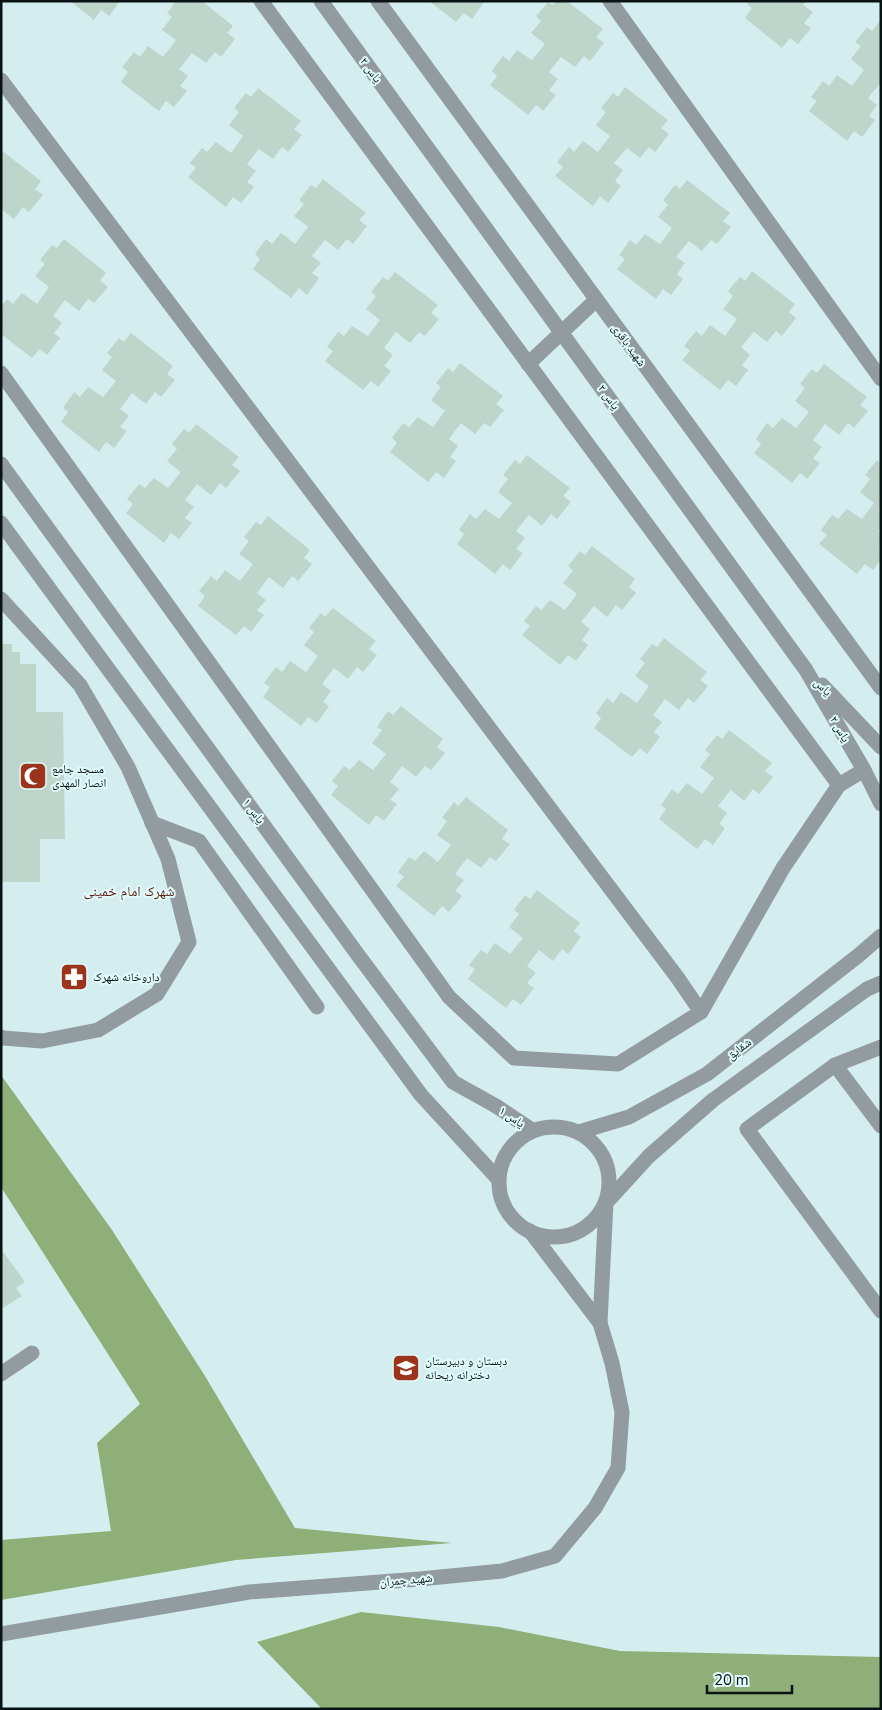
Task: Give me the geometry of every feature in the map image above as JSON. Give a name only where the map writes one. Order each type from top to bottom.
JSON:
[{"type":"street","points":[[261,1],[839,786]]},
{"type":"street","name":"یاس ۲","points":[[321,1],[806,670],[864,770],[881,804]]},
{"type":"street","name":"شهید باقری","points":[[378,1],[881,688]]},
{"type":"street","points":[[610,1],[881,379]]},
{"type":"street","points":[[1,80],[659,953],[701,1012]]},
{"type":"street","points":[[528,364],[596,300]]},
{"type":"street","points":[[1,374],[449,997],[514,1058],[618,1064],[701,1012],[783,868],[839,786],[864,770]]},
{"type":"street","name":"یاس ۱","points":[[1,464],[352,947],[453,1082],[496,1106],[532,1130]]},
{"type":"street","points":[[1,523],[422,1095],[499,1180]]},
{"type":"street","points":[[1,599],[80,685],[128,766],[168,860],[189,942],[156,994],[98,1030],[42,1041],[1,1037]]},
{"type":"street","name":"یاس","points":[[806,670],[881,747]]},
{"type":"street","points":[[152,823],[199,842],[317,1007]]},
{"type":"street","name":"شقایق","points":[[579,1132],[629,1117],[707,1074],[881,936]]},
{"type":"street","name":"شقایق","points":[[606,1203],[649,1156],[713,1100],[867,989],[881,983]]},
{"type":"street","points":[[881,1047],[835,1065],[747,1130],[881,1311]]},
{"type":"street","points":[[835,1065],[881,1126]]},
{"type":"street","points":[[556,1126],[579,1132],[593,1142],[603,1155],[609,1170],[610,1187],[606,1203],[596,1218],[582,1230],[565,1236],[547,1237],[530,1231],[517,1222],[507,1210],[501,1196],[499,1180],[501,1165],[508,1151],[519,1139],[532,1130],[556,1126]]},
{"type":"street","name":"شهید چمران","points":[[1,1634],[249,1592],[420,1580],[502,1571],[555,1556],[595,1508],[618,1468],[622,1412],[612,1363],[600,1323],[606,1203]]},
{"type":"street","name":"شهید چمران","points":[[530,1231],[600,1323]]},
{"type":"street","points":[[1,1374],[32,1353]]},
{"type":"green space","points":[[1,1075],[112,1230],[205,1376],[295,1528],[452,1543],[236,1560],[1,1600],[1,1540],[111,1531],[97,1443],[140,1404],[1,1187]]},
{"type":"green space","points":[[361,1612],[499,1627],[620,1651],[881,1657],[881,1709],[322,1709],[257,1642]]},
{"type":"building","points":[[70,1],[120,1],[109,16],[101,10],[94,20]]},
{"type":"building","points":[[176,1],[202,1],[233,26],[227,33],[235,39],[221,57],[215,52],[206,63],[192,53],[179,69],[188,76],[180,86],[187,91],[174,107],[166,101],[159,111],[121,82],[128,72],[122,67],[134,52],[140,57],[148,46],[163,57],[176,40],[162,30],[172,17],[167,13]]},
{"type":"building","points":[[429,1],[484,2],[472,19],[464,13],[456,22]]},
{"type":"building","points":[[556,1],[567,1],[603,29],[596,37],[604,43],[590,61],[584,56],[575,67],[561,57],[549,72],[558,79],[549,90],[556,95],[543,111],[536,105],[528,115],[490,85],[497,76],[492,71],[503,56],[509,61],[517,50],[532,60],[545,44],[531,33],[541,21],[536,16],[548,2],[553,5]]},
{"type":"building","points":[[748,1],[807,1],[803,5],[813,12],[804,23],[811,28],[798,44],[790,38],[782,48],[745,18],[752,8],[747,4]]},
{"type":"building","points":[[879,22],[881,23],[881,82],[868,98],[877,105],[869,116],[875,120],[862,137],[854,131],[847,141],[809,111],[817,101],[811,97],[823,81],[829,86],[837,75],[852,86],[864,70],[851,59],[861,46],[855,42],[867,27],[872,31]]},
{"type":"building","points":[[625,87],[668,120],[661,128],[669,134],[655,152],[649,147],[640,158],[627,148],[614,163],[623,170],[615,181],[621,186],[608,203],[600,196],[593,206],[555,176],[563,167],[557,162],[569,147],[574,152],[583,141],[598,152],[610,136],[596,125],[606,112],[601,108],[613,93],[618,97]]},
{"type":"building","points":[[258,88],[301,121],[294,129],[302,135],[288,152],[282,147],[273,159],[259,149],[247,164],[256,171],[247,182],[254,187],[241,203],[233,197],[226,207],[188,177],[196,168],[190,163],[202,148],[207,152],[216,142],[231,153],[243,136],[229,125],[239,112],[234,108],[246,93],[251,97]]},
{"type":"building","points":[[1,150],[41,181],[35,189],[43,195],[29,212],[23,207],[14,219],[1,209]]},
{"type":"building","points":[[323,179],[366,213],[359,220],[367,226],[353,244],[347,239],[338,250],[325,240],[312,256],[321,263],[312,273],[319,278],[307,295],[299,288],[291,298],[253,269],[260,259],[255,254],[266,239],[272,244],[281,233],[295,244],[308,227],[294,216],[304,204],[299,200],[311,185],[316,188]]},
{"type":"building","points":[[687,180],[730,213],[723,221],[731,227],[717,244],[711,240],[702,251],[689,241],[676,257],[685,263],[677,274],[683,279],[671,295],[663,289],[656,299],[617,269],[625,259],[619,255],[630,240],[636,245],[645,234],[660,244],[672,228],[658,217],[668,205],[663,200],[675,185],[680,189]]},
{"type":"building","points":[[64,239],[106,273],[100,280],[108,287],[94,303],[88,299],[79,311],[65,300],[53,316],[62,323],[54,333],[60,338],[47,355],[40,349],[32,358],[1,334],[1,307],[7,299],[13,304],[22,293],[37,304],[49,287],[35,276],[45,264],[40,260],[52,245],[57,248]]},
{"type":"building","points":[[752,271],[795,304],[789,312],[796,318],[782,336],[776,331],[767,342],[754,332],[741,347],[750,355],[742,365],[748,370],[736,386],[728,380],[720,390],[682,360],[690,351],[684,346],[696,331],[702,336],[710,325],[725,336],[737,319],[723,309],[733,296],[728,291],[740,277],[745,281]]},
{"type":"building","points":[[395,272],[438,305],[431,313],[439,319],[425,336],[419,332],[410,343],[396,332],[384,348],[393,355],[384,366],[391,371],[378,387],[371,381],[363,390],[325,361],[333,351],[327,347],[338,332],[344,336],[352,326],[368,336],[380,320],[366,309],[376,296],[371,292],[383,277],[388,281]]},
{"type":"building","points":[[131,333],[173,366],[167,374],[175,380],[161,397],[155,392],[146,404],[132,393],[120,409],[129,416],[120,427],[127,431],[114,448],[106,442],[99,452],[61,422],[68,412],[63,408],[74,392],[80,397],[88,387],[103,397],[116,381],[102,370],[112,357],[107,353],[119,338],[124,342]]},
{"type":"building","points":[[460,363],[503,396],[496,404],[504,410],[490,427],[484,423],[475,434],[461,423],[449,439],[458,446],[450,457],[456,461],[444,478],[436,472],[428,482],[390,452],[397,443],[392,438],[403,423],[409,427],[418,417],[433,427],[445,411],[431,400],[441,387],[436,383],[448,368],[453,372]]},
{"type":"building","points":[[824,364],[867,397],[860,405],[868,411],[854,428],[848,423],[839,435],[825,424],[813,440],[822,447],[813,458],[820,463],[807,479],[800,473],[792,483],[754,453],[761,444],[756,439],[767,423],[773,428],[782,418],[796,428],[809,412],[795,401],[805,388],[800,384],[812,369],[817,373]]},
{"type":"building","points":[[196,424],[239,457],[232,465],[240,471],[226,488],[220,483],[211,495],[197,484],[185,500],[194,507],[185,518],[192,523],[179,539],[171,533],[164,543],[126,513],[133,504],[127,499],[139,484],[145,488],[154,478],[168,488],[181,472],[167,461],[177,449],[172,444],[184,429],[189,433]]},
{"type":"building","points":[[527,455],[570,488],[563,496],[571,502],[557,519],[551,514],[542,526],[529,515],[516,531],[525,538],[516,549],[523,553],[510,570],[503,564],[495,574],[457,544],[464,534],[459,530],[470,514],[476,519],[485,509],[499,519],[512,503],[498,492],[508,479],[503,475],[515,460],[520,464]]},
{"type":"building","points":[[877,460],[881,464],[881,528],[878,531],[881,533],[881,546],[879,549],[881,550],[881,560],[873,570],[865,564],[857,574],[819,544],[827,535],[821,530],[832,515],[838,519],[847,509],[862,519],[874,503],[860,492],[870,479],[865,475]]},
{"type":"building","points":[[268,516],[310,550],[304,558],[312,564],[298,581],[292,576],[283,588],[269,577],[257,593],[266,600],[257,610],[264,615],[251,632],[244,626],[236,635],[198,606],[205,596],[199,591],[211,576],[217,581],[225,570],[240,581],[253,564],[239,554],[249,541],[244,537],[256,522],[261,525]]},
{"type":"building","points":[[592,546],[635,579],[629,587],[636,593],[622,610],[616,605],[607,617],[594,606],[581,622],[590,629],[582,640],[588,645],[576,661],[568,655],[560,665],[522,635],[530,626],[524,621],[536,606],[541,610],[550,600],[565,610],[577,594],[563,583],[573,571],[568,566],[580,551],[585,555]]},
{"type":"building","points":[[333,608],[376,641],[369,649],[377,655],[363,672],[357,667],[348,679],[334,668],[322,684],[331,691],[323,702],[329,706],[317,723],[308,717],[301,726],[263,697],[270,687],[264,683],[276,667],[282,672],[290,661],[306,672],[318,656],[304,645],[314,632],[309,628],[321,613],[325,617]]},
{"type":"building","points":[[664,638],[707,672],[700,680],[708,686],[694,703],[688,698],[679,710],[665,699],[653,715],[662,722],[654,732],[660,737],[647,754],[640,748],[632,757],[594,728],[601,718],[596,713],[607,698],[613,703],[621,692],[637,703],[649,686],[635,676],[645,663],[640,659],[652,644],[657,647]]},
{"type":"building","name":"مسجد جامع انصار المهدی","points":[[1,644],[12,644],[12,652],[20,652],[20,664],[36,664],[36,712],[63,712],[65,839],[40,839],[40,882],[1,882]]},
{"type":"building","points":[[401,706],[443,739],[437,747],[445,753],[431,770],[425,766],[416,777],[402,766],[390,782],[399,789],[390,800],[397,804],[384,821],[376,815],[369,825],[331,795],[338,786],[332,781],[344,766],[350,770],[359,760],[373,770],[386,754],[372,743],[382,730],[377,727],[388,711],[393,715]]},
{"type":"building","points":[[729,730],[772,763],[765,771],[773,777],[759,794],[753,789],[744,801],[731,790],[718,806],[727,813],[719,824],[725,828],[713,845],[705,839],[697,849],[659,819],[666,809],[661,805],[672,789],[678,794],[687,783],[702,794],[714,778],[700,767],[710,754],[705,750],[717,735],[722,739]]},
{"type":"building","points":[[466,797],[508,830],[502,839],[510,844],[496,861],[490,857],[481,868],[467,858],[455,874],[464,880],[455,891],[462,896],[449,912],[442,906],[434,916],[396,886],[404,877],[398,872],[409,857],[415,861],[424,851],[438,862],[451,845],[437,835],[447,821],[442,818],[454,802],[458,806]]},
{"type":"building","points":[[537,890],[580,923],[574,931],[581,937],[568,954],[562,949],[553,961],[539,950],[527,966],[536,973],[527,983],[534,988],[521,1005],[513,999],[506,1008],[468,979],[475,969],[469,965],[481,950],[487,954],[495,943],[510,954],[523,938],[509,927],[519,914],[514,910],[525,895],[530,899]]},
{"type":"building","points":[[1,1249],[25,1282],[16,1288],[22,1296],[3,1308],[1,1305]]},
{"type":"place","name":"مسجد جامع انصار المهدی","points":[[33,776]]},
{"type":"place","name":"داروخانه شهرک","points":[[74,977]]},
{"type":"place","name":"دبستان و دبیرستان دخترانه ریحانه","points":[[406,1368]]},
{"type":"district","name":"شهرک امام خمینی","points":[[129,891]]}]
